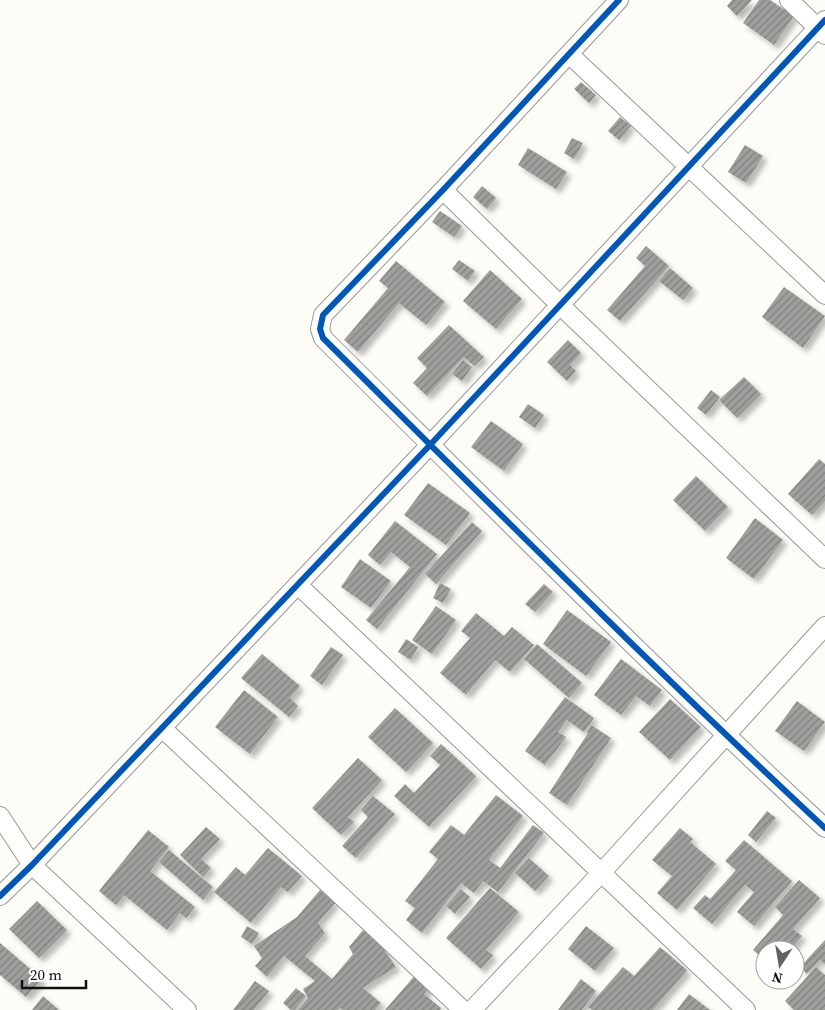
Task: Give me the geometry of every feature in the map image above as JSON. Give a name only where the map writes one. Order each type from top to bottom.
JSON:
[{"type":"street","points":[[619,0],[323,316],[320,328],[323,338],[430,445],[726,736],[825,828]]},
{"type":"street","points":[[0,896],[32,865],[298,585],[690,166],[823,27],[789,0]]},
{"type":"street","points":[[569,54],[825,295]]},
{"type":"street","points":[[443,190],[825,559]]},
{"type":"street","points":[[298,585],[746,1010]]},
{"type":"street","points":[[472,1010],[602,872],[825,626]]},
{"type":"street","points":[[162,728],[463,1010]]},
{"type":"street","points":[[0,816],[32,865],[187,1010]]},
{"type":"building","points":[[732,0],[752,0],[737,16],[727,6]]},
{"type":"building","points":[[759,0],[770,0],[794,16],[774,45],[743,23]]},
{"type":"building","points":[[581,82],[596,95],[589,103],[574,89]]},
{"type":"building","points":[[620,117],[631,126],[619,140],[608,131]]},
{"type":"building","points":[[572,138],[583,143],[574,159],[564,153]]},
{"type":"building","points":[[745,145],[763,156],[746,183],[728,172]]},
{"type":"building","points":[[528,148],[567,172],[556,189],[518,165]]},
{"type":"building","points":[[482,186],[496,198],[487,209],[473,197]]},
{"type":"building","points":[[440,211],[462,226],[454,237],[432,222]]},
{"type":"building","points":[[646,246],[669,266],[620,321],[607,310],[645,266],[636,258]]},
{"type":"building","points":[[459,260],[475,271],[468,281],[452,269]]},
{"type":"building","points":[[396,261],[445,302],[426,325],[399,303],[358,352],[344,340],[388,288],[379,281]]},
{"type":"building","points":[[670,268],[693,288],[683,300],[659,281]]},
{"type":"building","points":[[490,270],[522,299],[496,329],[463,301]]},
{"type":"building","points":[[784,287],[825,316],[803,348],[762,317]]},
{"type":"building","points":[[449,325],[484,357],[474,366],[464,357],[427,396],[413,383],[427,368],[417,358]]},
{"type":"building","points":[[568,340],[581,353],[570,365],[576,371],[567,381],[547,362]]},
{"type":"building","points":[[463,360],[472,367],[462,381],[452,374]]},
{"type":"building","points":[[744,377],[761,394],[737,418],[719,400]]},
{"type":"building","points":[[711,390],[720,397],[706,415],[697,408]]},
{"type":"building","points":[[528,404],[544,415],[535,428],[519,417]]},
{"type":"building","points":[[491,421],[523,444],[504,471],[471,447]]},
{"type":"building","points":[[819,459],[825,464],[825,501],[812,515],[788,494]]},
{"type":"building","points":[[696,476],[728,507],[705,531],[673,500]]},
{"type":"building","points":[[428,483],[470,513],[446,545],[404,515]]},
{"type":"building","points":[[755,518],[783,540],[754,579],[726,558]]},
{"type":"building","points":[[395,521],[437,554],[377,629],[366,620],[410,567],[391,552],[380,565],[368,555]]},
{"type":"building","points":[[472,522],[482,531],[436,584],[425,574]]},
{"type":"building","points":[[360,559],[391,581],[371,608],[341,587]]},
{"type":"building","points":[[440,583],[451,589],[443,603],[433,598]]},
{"type":"building","points":[[544,584],[553,592],[535,612],[525,604]]},
{"type":"building","points":[[436,606],[456,620],[432,654],[412,640]]},
{"type":"building","points":[[567,610],[611,642],[586,676],[543,644]]},
{"type":"building","points":[[476,613],[504,636],[512,627],[534,645],[510,672],[495,660],[466,695],[440,673],[470,638],[461,631]]},
{"type":"building","points":[[406,639],[418,647],[411,660],[398,652]]},
{"type":"building","points":[[537,644],[582,683],[569,698],[524,659]]},
{"type":"building","points":[[331,647],[343,655],[322,685],[310,676]]},
{"type":"building","points":[[262,654],[300,686],[290,698],[298,706],[289,717],[241,678]]},
{"type":"building","points":[[621,659],[662,690],[650,706],[636,696],[621,715],[594,695]]},
{"type":"building","points":[[244,690],[278,717],[250,754],[215,727]]},
{"type":"building","points":[[565,697],[594,718],[584,732],[567,720],[558,732],[566,737],[545,765],[525,751]]},
{"type":"building","points":[[670,699],[701,727],[670,760],[639,732]]},
{"type":"building","points":[[797,701],[825,722],[804,751],[775,731]]},
{"type":"building","points":[[395,708],[433,743],[406,772],[368,737]]},
{"type":"building","points":[[591,725],[611,738],[567,805],[549,793],[588,733]]},
{"type":"building","points":[[441,744],[476,776],[429,827],[394,796],[405,784],[414,793],[440,765],[430,756]]},
{"type":"building","points":[[358,758],[382,780],[348,817],[354,822],[341,835],[312,808]]},
{"type":"building","points":[[496,795],[523,816],[489,860],[500,868],[533,825],[544,833],[498,892],[483,881],[474,893],[461,883],[422,933],[406,920],[415,908],[405,901],[438,859],[429,852],[451,825],[464,835]]},
{"type":"building","points":[[373,796],[395,814],[356,858],[342,846],[368,817],[361,810]]},
{"type":"building","points":[[767,811],[776,818],[756,842],[748,835]]},
{"type":"building","points":[[206,827],[220,839],[201,859],[211,868],[203,877],[180,855]]},
{"type":"building","points":[[680,828],[693,839],[690,842],[716,864],[677,910],[657,893],[672,876],[652,860]]},
{"type":"building","points":[[148,830],[169,847],[150,871],[195,907],[186,918],[180,913],[167,930],[124,895],[116,905],[99,891]]},
{"type":"building","points":[[744,840],[792,881],[754,926],[737,912],[754,892],[745,885],[712,924],[693,908],[705,895],[710,899],[736,870],[725,861]]},
{"type":"building","points":[[268,848],[302,876],[288,892],[281,887],[251,923],[214,892],[236,867],[245,875]]},
{"type":"building","points":[[169,850],[213,887],[203,900],[159,862]]},
{"type":"building","points":[[529,858],[549,876],[535,891],[515,873]]},
{"type":"building","points":[[799,880],[820,898],[793,929],[802,936],[799,940],[762,940],[783,915],[775,907]]},
{"type":"building","points":[[490,888],[519,912],[486,950],[493,955],[481,969],[446,938]]},
{"type":"building","points":[[461,889],[470,897],[455,914],[446,906]]},
{"type":"building","points":[[320,890],[335,903],[318,923],[325,933],[305,956],[332,979],[353,954],[349,947],[363,930],[381,945],[396,967],[363,988],[381,1003],[375,1010],[343,1010],[340,1008],[338,1010],[298,1010],[308,998],[303,989],[315,981],[284,956],[267,977],[255,966],[262,958],[254,946],[297,917]]},
{"type":"building","points":[[37,901],[67,930],[39,958],[9,929]]},
{"type":"building","points":[[247,926],[259,933],[252,944],[241,937]]},
{"type":"building","points":[[586,926],[614,948],[595,971],[568,949]]},
{"type":"building","points":[[825,940],[825,964],[820,960],[807,974],[805,972],[805,962]]},
{"type":"building","points":[[0,943],[42,979],[26,997],[0,975]]},
{"type":"building","points":[[660,947],[687,970],[653,1010],[592,1010],[588,1007],[623,967],[634,976]]},
{"type":"building","points":[[816,967],[825,975],[825,1010],[794,1010],[785,1001],[795,990],[805,990],[805,979]]},
{"type":"building","points":[[416,974],[430,986],[424,994],[441,1008],[440,1010],[385,1010]]},
{"type":"building","points":[[581,979],[596,991],[582,1010],[558,1010]]},
{"type":"building","points":[[255,981],[269,991],[254,1010],[233,1010]]},
{"type":"building","points":[[296,988],[306,996],[295,1010],[291,1010],[283,1003]]},
{"type":"building","points":[[689,994],[710,1010],[677,1010]]},
{"type":"building","points":[[43,996],[59,1010],[32,1010]]},
{"type":"cycle path","points":[[619,0],[443,190],[323,315],[320,329],[323,338],[510,524],[698,708],[825,828]]},
{"type":"cycle path","points":[[0,896],[32,865],[430,445],[825,20]]}]
